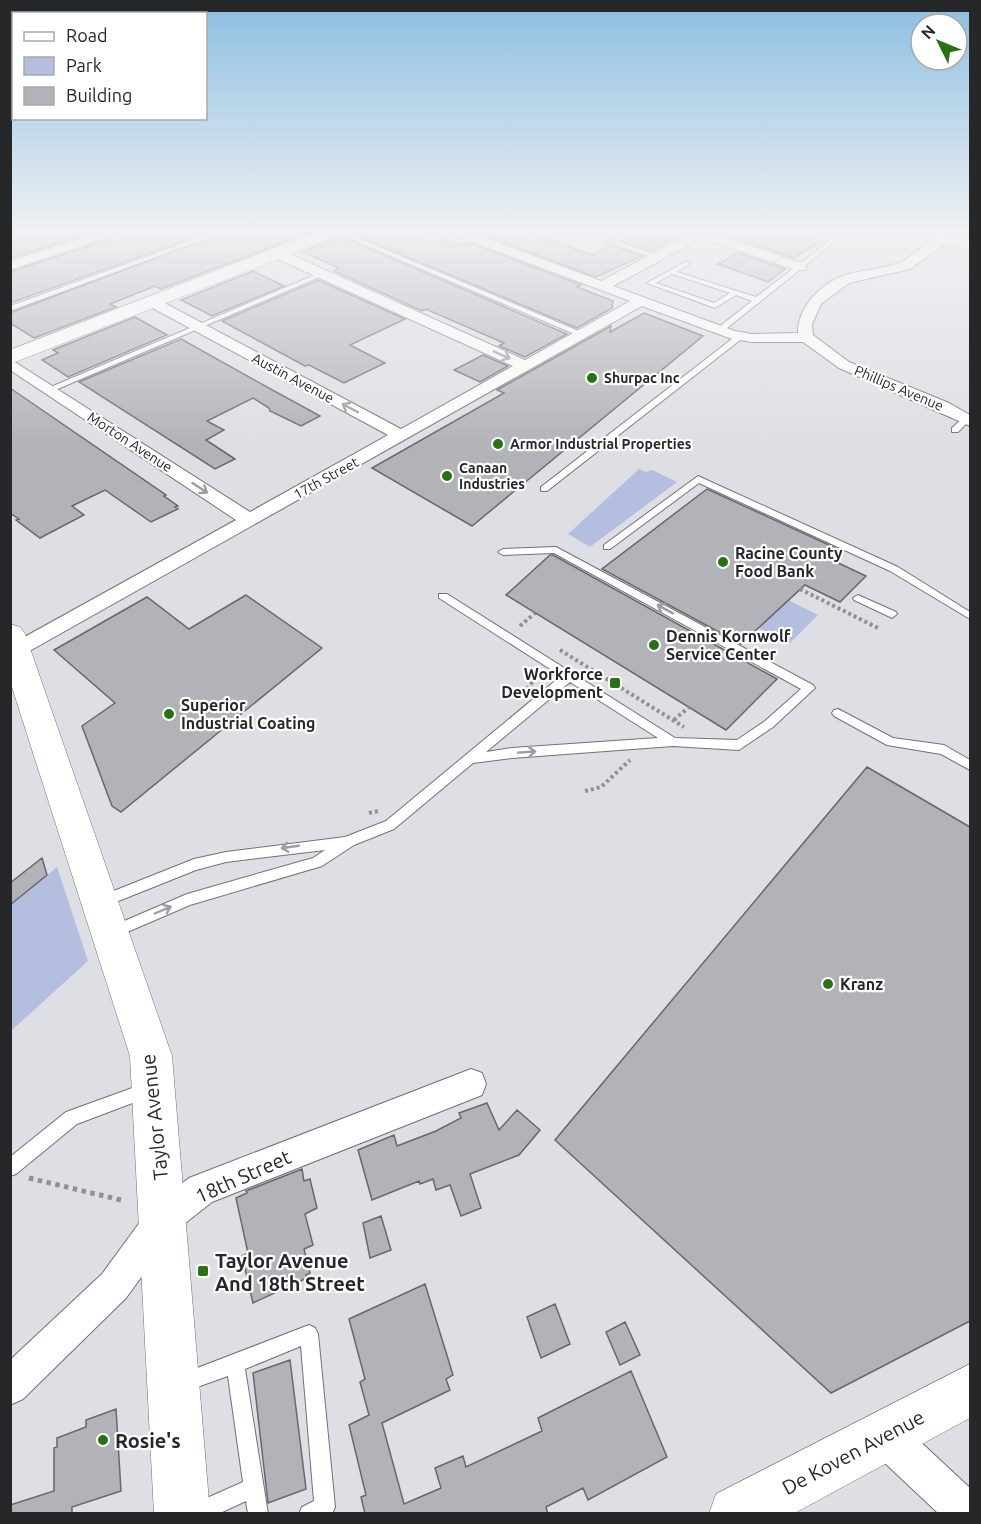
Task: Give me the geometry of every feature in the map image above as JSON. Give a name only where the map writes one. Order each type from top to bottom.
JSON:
[{"type":"street","points":[[10,358],[149,303]]},
{"type":"street","name":"Austin Avenue","points":[[154,303],[402,436]]},
{"type":"street","points":[[387,303],[526,366]]},
{"type":"street","name":"17th Street","points":[[12,647],[250,521],[637,303]]},
{"type":"street","points":[[647,303],[740,337],[806,337],[805,324],[814,303]]},
{"type":"street","name":"Phillips Avenue","points":[[806,337],[844,365],[943,406],[966,422]]},
{"type":"street","name":"Morton Avenue","points":[[10,363],[250,521]]},
{"type":"street","name":"Taylor Avenue","points":[[12,647],[151,1056],[153,1088],[142,1210],[174,1387],[182,1514]]},
{"type":"street","name":"18th Street","points":[[10,1386],[114,1287],[142,1210],[201,1190],[471,1084]]},
{"type":"street","name":"De Koven Avenue","points":[[736,1514],[970,1390]]},
{"type":"street","points":[[884,1436],[969,1514]]},
{"type":"lane","points":[[10,309],[26,303]]},
{"type":"lane","points":[[50,389],[253,303]]},
{"type":"lane","points":[[508,303],[582,334]]},
{"type":"lane","points":[[719,330],[753,303]]},
{"type":"lane","points":[[544,489],[740,337]]},
{"type":"lane","points":[[607,547],[699,479],[894,569],[970,616]]},
{"type":"lane","points":[[469,759],[523,752],[674,742],[711,746],[738,745],[769,724],[808,688],[556,550],[503,552]]},
{"type":"lane","points":[[443,597],[674,742]]},
{"type":"lane","points":[[858,598],[892,614]]},
{"type":"lane","points":[[104,918],[187,900],[316,862],[349,841],[390,825],[569,676]]},
{"type":"lane","points":[[838,713],[891,742],[944,750],[970,765]]},
{"type":"lane","points":[[104,918],[194,865],[226,856],[349,841]]},
{"type":"lane","points":[[16,1172],[72,1118],[153,1088]]},
{"type":"lane","points":[[174,1387],[309,1334],[325,1507],[309,1514]]},
{"type":"lane","points":[[235,1364],[252,1488],[258,1514]]},
{"type":"lane","points":[[195,1514],[252,1488]]},
{"type":"path","points":[[800,589],[878,628]]},
{"type":"path","points":[[520,626],[535,613]]},
{"type":"path","points":[[512,620],[530,631]]},
{"type":"path","points":[[557,648],[690,730]]},
{"type":"path","points":[[674,720],[689,707]]},
{"type":"path","points":[[585,791],[601,787],[636,756]]},
{"type":"path","points":[[16,1172],[142,1210]]},
{"type":"green space","points":[[639,469],[646,472],[652,470],[677,482],[590,547],[568,534]]},
{"type":"green space","points":[[788,600],[818,615],[789,644],[758,628]]},
{"type":"green space","points":[[57,867],[88,961],[11,1031],[11,905]]},
{"type":"building","points":[[36,303],[112,303],[110,304],[116,307],[34,338],[10,323],[10,313]]},
{"type":"building","points":[[187,303],[243,303],[212,316]]},
{"type":"building","points":[[264,303],[370,303],[405,319],[350,345],[385,363],[344,383],[309,365],[305,366],[222,321]]},
{"type":"building","points":[[405,303],[495,303],[567,334],[525,357],[499,346],[504,343],[426,309],[422,311]]},
{"type":"building","points":[[518,303],[613,303],[612,308],[577,328]]},
{"type":"building","points":[[644,313],[703,336],[472,526],[372,468],[504,393],[497,390],[611,326],[610,332]]},
{"type":"building","points":[[135,317],[167,335],[68,377],[42,360],[58,353],[53,350]]},
{"type":"building","points":[[181,339],[320,416],[301,426],[270,411],[253,398],[207,421],[224,430],[206,440],[235,459],[215,469],[79,382]]},
{"type":"building","points":[[483,355],[508,366],[480,382],[454,370]]},
{"type":"building","points":[[10,388],[166,495],[164,496],[178,506],[175,507],[178,509],[151,522],[105,490],[72,506],[84,515],[40,538],[10,513]]},
{"type":"building","name":"Racine County Food Bank","points":[[707,489],[842,551],[832,560],[866,576],[840,602],[805,585],[741,644],[602,569]]},
{"type":"building","name":"Dennis Kornwolf Service Center","points":[[550,555],[777,679],[726,730],[506,595]]},
{"type":"building","name":"Superior Industrial Coating","points":[[246,595],[322,648],[121,812],[112,806],[82,726],[115,703],[54,650],[147,597],[189,629]]},
{"type":"building","name":"Kranz","points":[[867,767],[970,827],[970,1321],[831,1393],[555,1140]]},
{"type":"building","points":[[42,858],[47,875],[10,905],[10,883]]},
{"type":"building","points":[[487,1103],[499,1130],[517,1110],[540,1130],[519,1155],[470,1174],[481,1208],[461,1216],[450,1185],[436,1190],[433,1179],[420,1184],[419,1181],[372,1200],[358,1150],[394,1135],[397,1146],[436,1131],[461,1118],[459,1113]]},
{"type":"building","points":[[302,1169],[304,1181],[310,1179],[317,1208],[305,1214],[313,1245],[304,1249],[310,1273],[306,1275],[307,1278],[253,1303],[242,1256],[248,1253],[236,1198],[247,1193],[246,1191]]},
{"type":"building","points":[[381,1216],[391,1250],[370,1258],[363,1223]]},
{"type":"building","points":[[425,1284],[453,1375],[446,1379],[450,1390],[382,1423],[404,1504],[441,1488],[435,1468],[463,1456],[466,1467],[542,1431],[538,1418],[631,1371],[667,1457],[588,1500],[583,1488],[546,1507],[548,1514],[365,1514],[361,1497],[366,1495],[349,1425],[369,1415],[360,1382],[365,1379],[349,1319]]},
{"type":"building","points":[[555,1304],[570,1344],[541,1358],[527,1317]]},
{"type":"building","points":[[625,1322],[640,1355],[620,1365],[606,1332]]},
{"type":"building","points":[[290,1360],[306,1489],[268,1503],[253,1373]]},
{"type":"building","points":[[116,1409],[121,1491],[72,1507],[72,1514],[10,1514],[10,1505],[54,1491],[54,1448],[57,1447],[57,1438],[86,1427],[86,1420]]},
{"type":"place","name":"Shurpac Inc","points":[[592,378]]},
{"type":"place","name":"Armor Industrial Properties","points":[[498,444]]},
{"type":"place","name":"Canaan Industries","points":[[447,476]]},
{"type":"place","name":"Racine County Food Bank","points":[[723,562]]},
{"type":"place","name":"Dennis Kornwolf Service Center","points":[[654,645]]},
{"type":"place","name":"Workforce Development","points":[[615,683]]},
{"type":"place","name":"Superior Industrial Coating","points":[[169,714]]},
{"type":"place","name":"Kranz","points":[[828,984]]},
{"type":"place","name":"Taylor Avenue And 18th Street","points":[[203,1271]]},
{"type":"place","name":"Rosie's","points":[[103,1440]]}]
